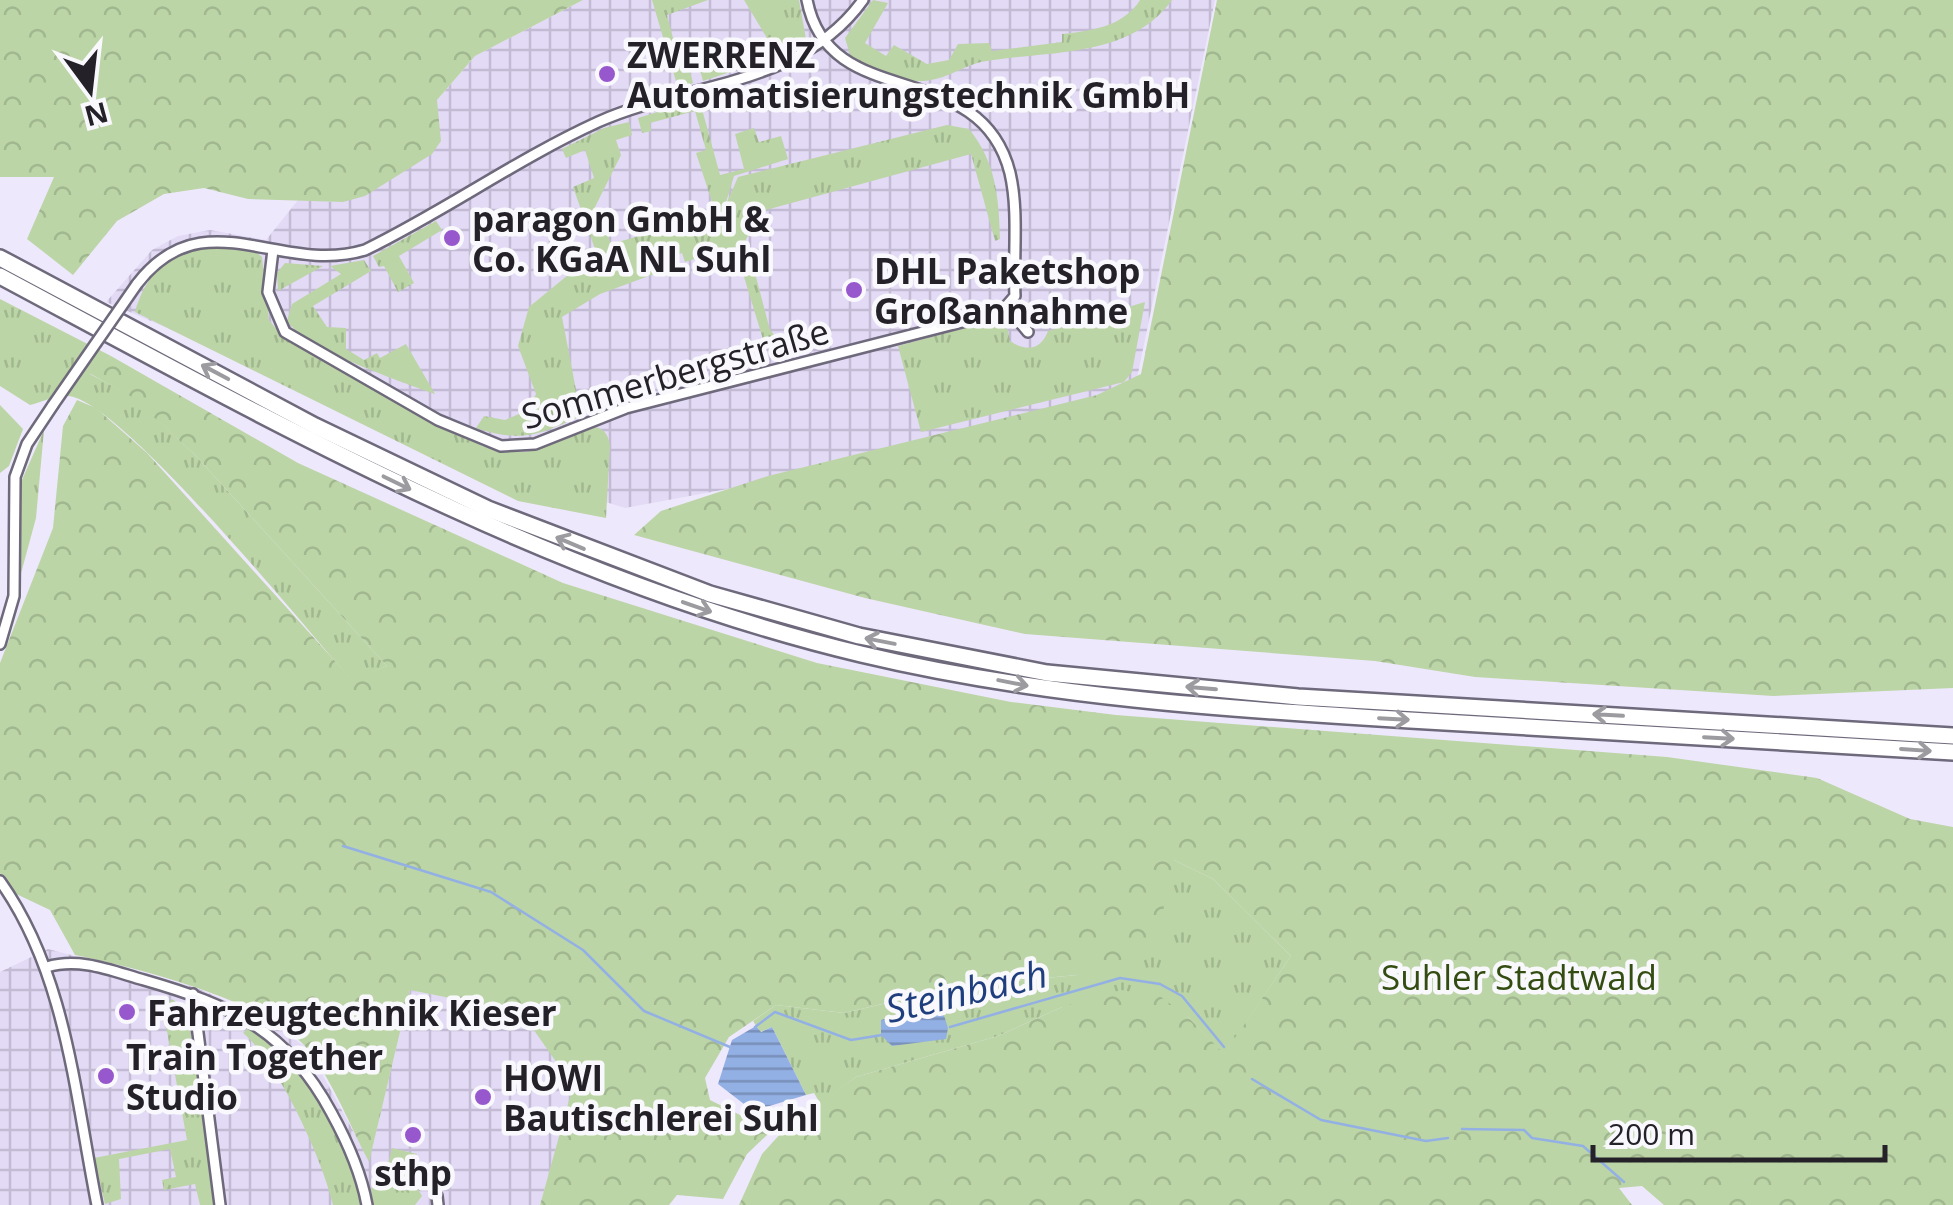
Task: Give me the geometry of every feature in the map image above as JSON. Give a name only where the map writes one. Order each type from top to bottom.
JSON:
[{"type":"highway","points":[[0,258],[391,463],[596,554],[710,594],[859,636],[1047,673],[1298,705]]},
{"type":"highway","points":[[0,276],[480,523],[706,611],[862,654],[1054,691],[1879,739],[1953,736]]},
{"type":"highway","points":[[1879,739],[1953,752]]},
{"type":"street","points":[[807,0],[824,41],[866,72],[950,99],[982,122],[994,138],[1010,173],[1012,190],[1015,296],[1008,307],[1028,332]]},
{"type":"street","points":[[0,644],[14,596],[15,477],[27,444],[136,284],[168,252],[196,242],[229,241],[320,258],[365,250],[602,120],[768,70],[824,41],[863,0]]},
{"type":"street","name":"Sommerbergstraße","points":[[273,250],[268,292],[286,332],[438,420],[502,446],[535,444],[609,413],[922,334],[1008,307]]},
{"type":"street","points":[[0,881],[28,924],[47,968],[96,1205]]},
{"type":"street","points":[[47,968],[80,963],[192,994],[242,1015],[278,1040],[313,1078],[342,1131],[367,1205]]},
{"type":"street","points":[[192,994],[220,1205]]},
{"type":"shaded area","points":[[583,0],[1215,0],[1134,393],[885,460],[625,508],[500,469],[106,302],[152,250],[178,236],[210,230],[266,240],[298,200],[343,202],[437,119],[437,100],[475,56]]},
{"type":"shaded area","points":[[48,949],[194,987],[267,1018],[309,1050],[369,1160],[410,990],[489,1006],[532,1026],[574,1086],[540,1205],[0,1205],[0,972]]},
{"type":"green space","points":[[0,0],[583,0],[475,56],[437,100],[441,141],[432,154],[365,196],[343,202],[248,199],[204,188],[164,194],[117,221],[73,275],[27,239],[54,177],[0,177]]},
{"type":"green space","points":[[652,0],[708,0],[667,15],[682,73],[690,72],[693,83],[678,88]]},
{"type":"green space","points":[[744,0],[799,0],[806,39],[790,52],[703,81],[700,70],[770,43]]},
{"type":"green space","points":[[873,0],[888,3],[865,43],[886,56],[894,45],[927,64],[949,60],[958,44],[989,43],[992,51],[1062,42],[1062,34],[1096,29],[1116,21],[1140,0],[1172,0],[1154,19],[1110,43],[981,62],[939,78],[913,81],[877,71],[851,58],[845,38]]},
{"type":"green space","points":[[1217,0],[1953,0],[1953,688],[1773,696],[1475,677],[1375,661],[1025,634],[865,598],[634,535],[661,511],[768,476],[1097,395],[1141,374]]},
{"type":"green space","points":[[725,91],[730,101],[702,109],[720,175],[744,169],[735,134],[754,128],[759,142],[781,136],[788,159],[734,176],[724,209],[738,177],[947,125],[969,129],[985,154],[997,195],[1000,239],[995,241],[971,154],[766,210],[746,239],[770,330],[778,339],[765,346],[735,247],[685,262],[682,253],[655,263],[657,273],[600,294],[562,317],[581,416],[530,435],[506,435],[476,428],[484,416],[505,420],[528,410],[536,394],[518,346],[529,307],[596,252],[573,187],[594,178],[585,150],[566,158],[562,149],[604,128],[629,122],[632,135],[616,140],[621,155],[589,219],[593,227],[604,224],[611,244],[716,214],[696,153],[706,150],[695,111],[650,123],[651,131],[642,133],[638,118]]},
{"type":"green space","points":[[436,221],[442,230],[399,256],[414,283],[398,292],[384,266],[379,267],[373,256]]},
{"type":"green space","points":[[218,245],[255,251],[262,257],[269,320],[282,336],[482,446],[524,452],[588,427],[598,428],[610,445],[606,518],[518,501],[135,312],[147,284],[164,264],[188,252]]},
{"type":"green space","points":[[364,260],[371,271],[313,306],[327,327],[346,328],[346,349],[364,360],[377,353],[380,358],[406,344],[435,394],[334,353],[287,321],[292,304],[341,274],[330,266]]},
{"type":"green space","points":[[285,263],[323,266],[278,291],[277,273]]},
{"type":"green space","points":[[0,299],[111,356],[90,374],[132,396],[195,455],[387,666],[352,681],[169,474],[93,407],[68,396],[30,405],[0,386]]},
{"type":"green space","points":[[1145,302],[1132,372],[1124,382],[921,432],[898,346],[994,320],[1008,330],[1010,341],[1032,347],[1048,331]]},
{"type":"green space","name":"Suhler Stadtwald","points":[[111,356],[298,463],[563,583],[817,663],[1011,702],[1116,715],[1667,757],[1817,778],[1910,819],[1953,827],[1953,1205],[1664,1205],[1642,1186],[1619,1188],[1632,1205],[739,1205],[762,1154],[791,1122],[856,1077],[998,1036],[1062,1007],[1121,990],[1161,997],[1188,1017],[1224,1054],[1291,956],[1213,879],[1174,860],[1155,949],[1077,975],[959,986],[844,1013],[776,1005],[729,1037],[705,1078],[710,1100],[742,1116],[778,1111],[788,1115],[747,1154],[723,1199],[677,1195],[669,1205],[540,1205],[573,1086],[531,1026],[489,1006],[410,990],[369,1162],[327,1078],[310,1052],[291,1034],[266,1017],[201,989],[75,955],[50,910],[12,892],[0,873],[0,663],[53,528],[63,426],[77,400],[96,408],[147,453],[352,680],[387,666],[195,455],[132,397],[89,373]]},
{"type":"green space","points":[[0,405],[23,429],[9,466],[0,473]]},
{"type":"green space","points":[[44,430],[36,518],[20,577],[21,482]]},
{"type":"green space","points":[[1174,860],[1213,879],[1291,956],[1224,1055],[1188,1017],[1062,1007],[998,1036],[856,1077],[820,1103],[814,1093],[806,1095],[772,1027],[760,1032],[753,1021],[776,1005],[844,1013],[960,986],[1077,975]]},
{"type":"green space","points":[[172,999],[182,1006],[189,1023],[216,1205],[200,1205],[195,1184],[164,1190],[162,1180],[176,1177],[170,1149],[119,1159],[121,1199],[105,1204],[94,1158],[187,1140],[167,1031],[159,1013]]},
{"type":"green space","points":[[249,1027],[291,1057],[325,1102],[349,1154],[362,1205],[333,1205],[320,1163],[284,1088],[243,1033]]},
{"type":"green space","points":[[392,1148],[417,1154],[415,1184],[422,1196],[415,1205],[373,1205],[371,1188],[386,1173]]},
{"type":"water","points":[[940,1003],[948,1028],[946,1039],[892,1046],[881,1035],[881,1020]]},
{"type":"water","points":[[756,1026],[761,1032],[772,1027],[806,1095],[753,1111],[718,1084],[732,1040]]},
{"type":"waterway","name":"Steinbach","points":[[343,846],[491,892],[583,950],[644,1011],[730,1047]]},
{"type":"waterway","name":"Steinbach","points":[[950,1027],[1120,978],[1160,984],[1182,996],[1224,1047]]},
{"type":"waterway","name":"Steinbach","points":[[755,1027],[775,1012],[851,1040],[882,1035]]},
{"type":"waterway","name":"Steinbach","points":[[1252,1079],[1321,1120],[1426,1141],[1448,1138]]},
{"type":"waterway","name":"Steinbach","points":[[1462,1129],[1524,1130],[1532,1138],[1583,1146],[1624,1182]]},
{"type":"place","name":"ZWERRENZ Automatisierungstechnik GmbH","points":[[607,74]]},
{"type":"place","name":"paragon GmbH & Co. KGaA NL Suhl","points":[[452,238]]},
{"type":"place","name":"DHL Paketshop Großannahme","points":[[854,290]]},
{"type":"place","name":"Fahrzeugtechnik Kieser","points":[[127,1012]]},
{"type":"place","name":"Train Together Studio","points":[[106,1076]]},
{"type":"place","name":"HOWI Bautischlerei Suhl","points":[[483,1097]]},
{"type":"place","name":"sthp","points":[[413,1135]]}]
